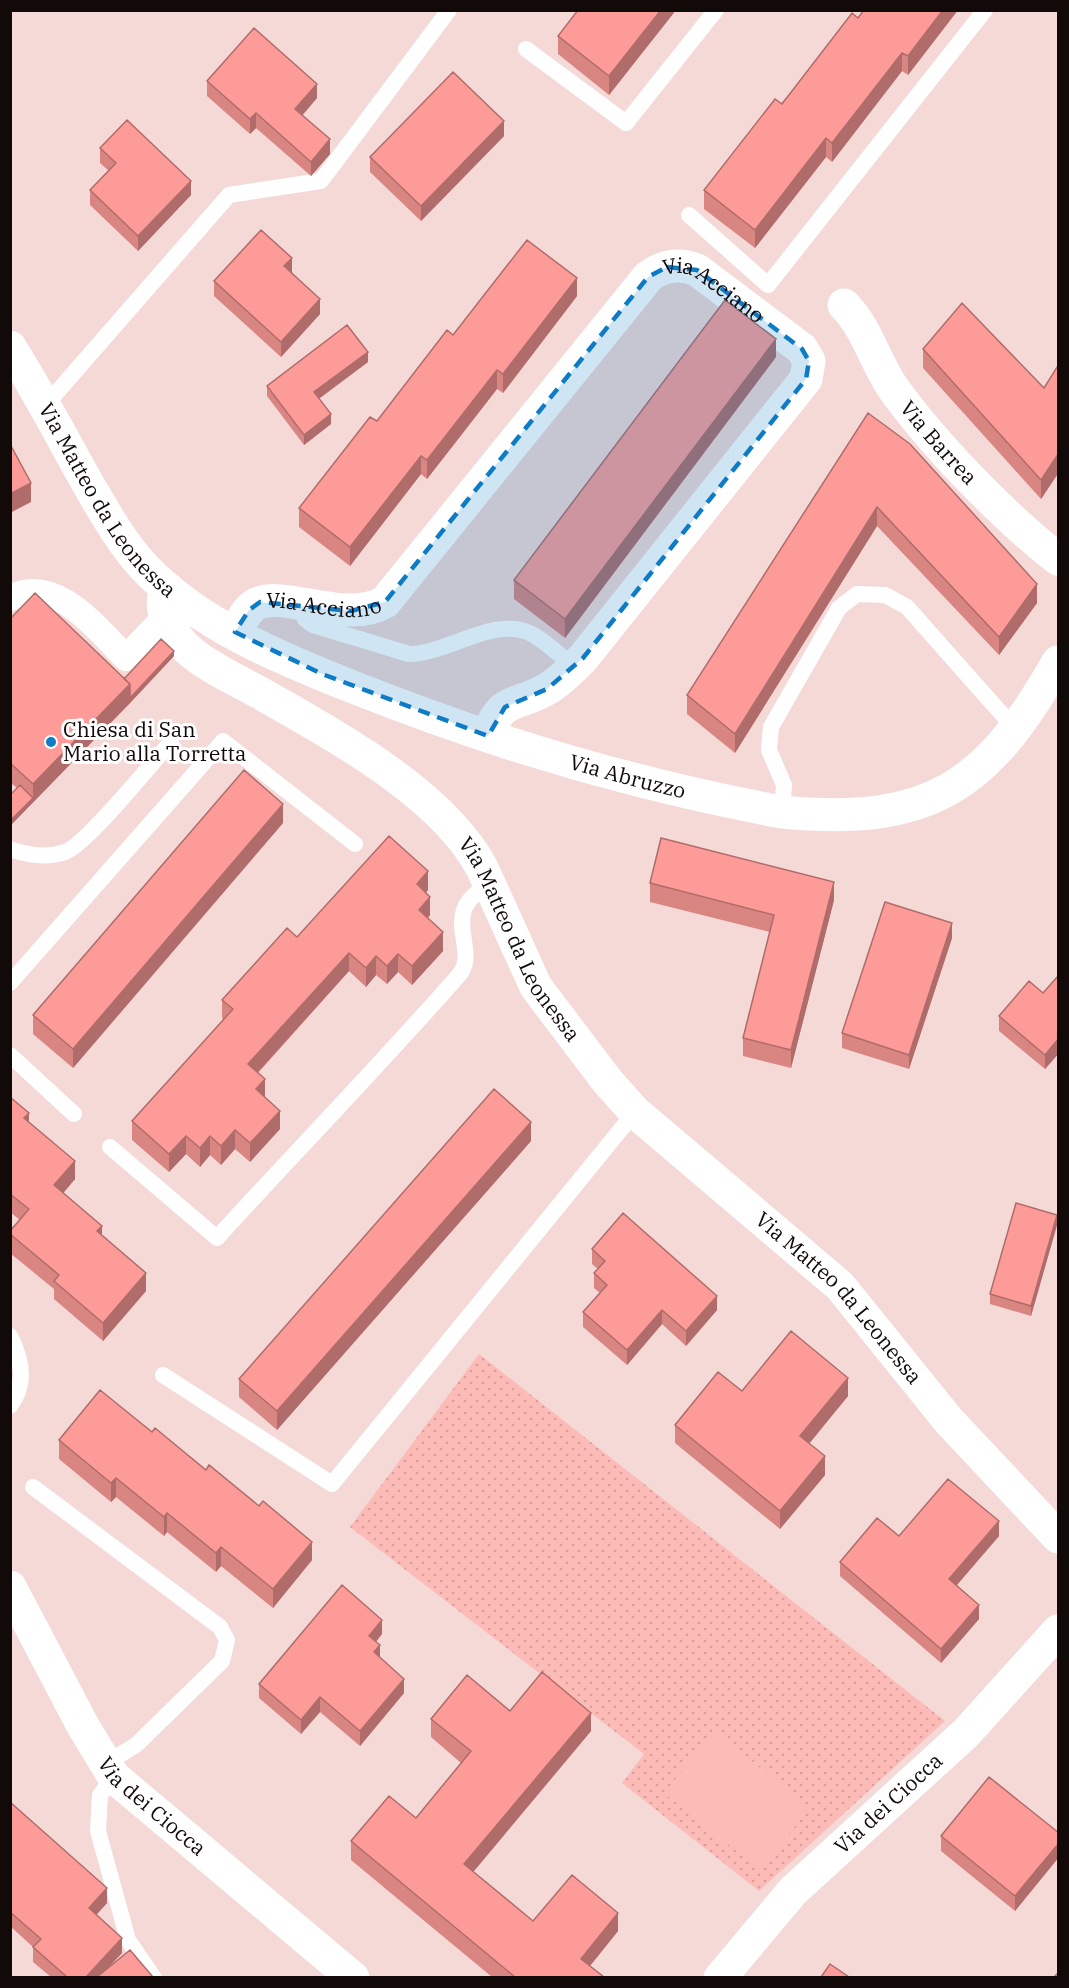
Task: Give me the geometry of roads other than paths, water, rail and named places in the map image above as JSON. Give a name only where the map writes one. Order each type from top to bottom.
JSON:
[{"type":"street","name":"Via Acciano","points":[[235,632],[249,610],[260,602],[278,601],[351,611],[370,609],[385,602],[648,277],[667,267],[690,267],[711,278],[796,344],[809,360],[808,374],[798,392],[574,667],[548,689],[505,706],[494,718],[488,736]]},
{"type":"street","name":"Via Barrea","points":[[844,305],[858,324],[888,380],[904,402],[976,482],[1059,559]]},
{"type":"street","name":"Via Matteo da Leonessa","points":[[10,347],[117,533],[144,567],[167,602],[182,643],[200,659],[363,754],[441,814],[473,850],[523,962],[542,995],[608,1083],[635,1112],[840,1286],[949,1421],[1059,1537]]},
{"type":"street","points":[[10,598],[38,592],[72,595],[126,658],[167,602]]},
{"type":"street","name":"Via Abruzzo","points":[[167,602],[235,632],[268,651],[322,674],[488,736],[606,770],[782,812],[822,816],[849,815],[904,807],[931,799],[976,772],[1016,730],[1059,662]]},
{"type":"street","name":"Via dei Ciocca","points":[[10,1587],[83,1726],[110,1770],[353,1977]]},
{"type":"street","name":"Via dei Ciocca","points":[[720,1977],[793,1891],[966,1732],[1059,1631]]},
{"type":"lane","points":[[44,407],[229,195],[321,181],[449,10]]},
{"type":"lane","points":[[526,49],[626,123],[716,10]]},
{"type":"lane","points":[[689,215],[768,285],[986,10]]},
{"type":"lane","points":[[782,812],[784,785],[769,750],[771,727],[839,608],[857,594],[885,595],[907,607],[1016,730]]},
{"type":"lane","points":[[305,606],[305,619],[313,625],[409,654],[425,653],[499,629],[519,629],[536,637],[574,667]]},
{"type":"lane","points":[[10,983],[223,741],[356,844]]},
{"type":"lane","points":[[10,849],[27,854],[55,855],[67,852],[77,845],[171,742]]},
{"type":"lane","points":[[110,1147],[217,1238],[461,972],[465,904],[474,893],[490,885]]},
{"type":"lane","points":[[10,1055],[74,1114]]},
{"type":"lane","points":[[164,1375],[332,1484],[635,1112]]},
{"type":"lane","points":[[10,1336],[19,1356],[21,1377],[20,1388],[10,1406]]},
{"type":"lane","points":[[33,1487],[220,1627],[226,1640],[222,1661],[110,1770],[100,1795],[98,1831],[125,1932],[135,1953],[154,1977]]},
{"type":"place","name":"Chiesa di San Mario alla Torretta","points":[[51,742]]}]
